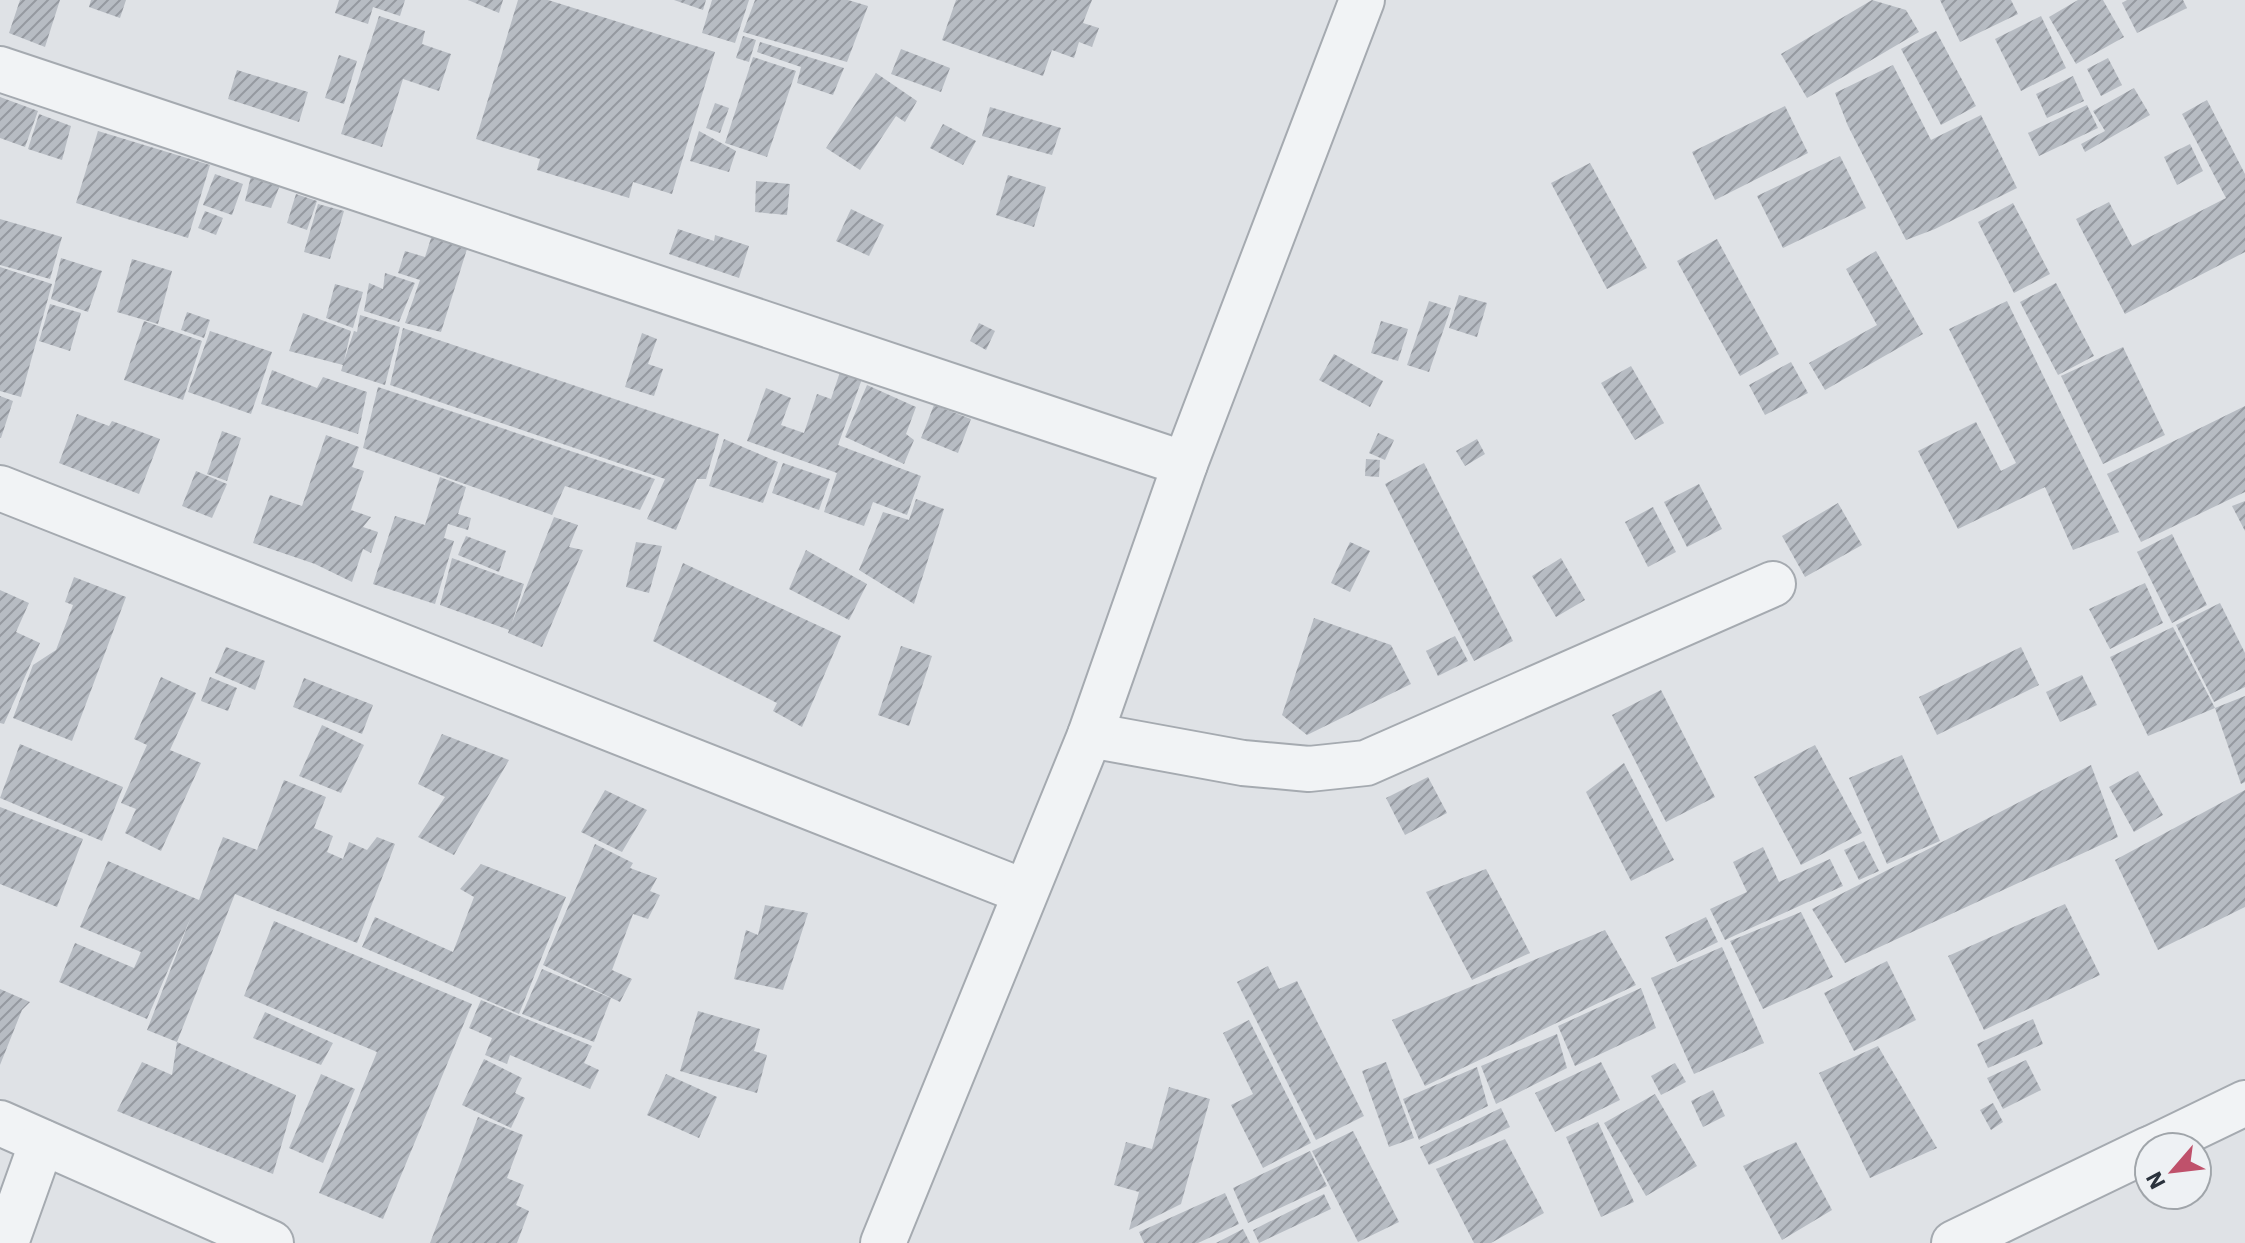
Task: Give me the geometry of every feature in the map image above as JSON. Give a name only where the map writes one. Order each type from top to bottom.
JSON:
[{"type":"street","points":[[883,1243],[1090,735],[1185,464],[1362,0]]},
{"type":"street","points":[[0,69],[1185,464]]},
{"type":"street","points":[[0,488],[1025,892]]},
{"type":"street","points":[[1090,735],[1257,764],[1309,769],[1366,763],[1773,584]]},
{"type":"street","points":[[2187,1131],[2245,1103]]},
{"type":"street","points":[[0,1123],[271,1243]]},
{"type":"street","points":[[6,1243],[42,1142]]},
{"type":"street","points":[[1954,1243],[2133,1157]]},
{"type":"building","points":[[20,0],[60,0],[45,47],[9,33]]},
{"type":"building","points":[[91,0],[126,0],[120,18],[89,7]]},
{"type":"building","points":[[339,0],[405,0],[400,16],[373,7],[368,24],[335,13]]},
{"type":"building","points":[[468,0],[503,0],[499,13]]},
{"type":"building","points":[[518,0],[548,0],[715,52],[672,194],[633,182],[629,198],[537,170],[540,159],[476,139]]},
{"type":"building","points":[[674,0],[706,0],[703,10]]},
{"type":"building","points":[[712,0],[749,0],[735,43],[702,33]]},
{"type":"building","points":[[755,0],[848,0],[868,6],[847,62],[743,32]]},
{"type":"building","points":[[956,0],[1092,0],[1083,23],[1099,28],[1092,47],[1079,42],[1074,58],[1052,50],[1043,76],[942,40]]},
{"type":"building","points":[[1872,0],[1906,10],[1919,32],[1807,98],[1781,54]]},
{"type":"building","points":[[1940,0],[2011,0],[2018,14],[1960,42]]},
{"type":"building","points":[[2078,0],[2103,0],[2124,37],[2076,64],[2049,17]]},
{"type":"building","points":[[2127,0],[2183,0],[2187,8],[2137,33],[2122,3]]},
{"type":"building","points":[[379,16],[425,31],[422,44],[451,54],[439,91],[403,79],[382,147],[341,134]]},
{"type":"building","points":[[2041,16],[2066,68],[2021,91],[1995,39]]},
{"type":"building","points":[[1936,31],[1976,106],[1941,125],[1901,49]]},
{"type":"building","points":[[743,36],[756,40],[749,62],[736,58]]},
{"type":"building","points":[[760,42],[844,68],[833,95],[797,83],[801,67],[757,52]]},
{"type":"building","points":[[901,49],[950,68],[941,92],[891,74]]},
{"type":"building","points":[[339,55],[357,61],[344,104],[325,98]]},
{"type":"building","points":[[753,57],[796,71],[767,157],[725,143]]},
{"type":"building","points":[[2108,58],[2122,85],[2101,96],[2087,69]]},
{"type":"building","points":[[1893,65],[1931,140],[1981,115],[2017,188],[1906,240],[1848,126],[1835,93]]},
{"type":"building","points":[[237,70],[308,92],[299,122],[228,99]]},
{"type":"building","points":[[876,73],[917,101],[905,122],[896,116],[860,170],[826,148]]},
{"type":"building","points":[[2073,76],[2084,101],[2047,118],[2036,94]]},
{"type":"building","points":[[2134,88],[2150,115],[2085,152],[2081,144],[2105,131],[2093,111]]},
{"type":"building","points":[[0,97],[38,111],[25,147],[0,138]]},
{"type":"building","points":[[2207,100],[2245,174],[2245,252],[2125,314],[2076,219],[2109,202],[2132,246],[2226,198],[2182,114]]},
{"type":"building","points":[[715,103],[729,108],[720,133],[706,128]]},
{"type":"building","points":[[2087,105],[2098,128],[2039,156],[2028,133]]},
{"type":"building","points":[[1785,106],[1808,153],[1715,200],[1692,152]]},
{"type":"building","points":[[990,107],[1061,128],[1052,155],[982,136]]},
{"type":"building","points":[[39,114],[71,126],[62,160],[28,149]]},
{"type":"building","points":[[943,124],[976,141],[963,165],[930,148]]},
{"type":"building","points":[[98,131],[210,165],[188,238],[76,203]]},
{"type":"building","points":[[699,131],[736,151],[729,172],[690,161]]},
{"type":"building","points":[[2190,144],[2203,171],[2177,185],[2164,157]]},
{"type":"building","points":[[1840,156],[1866,208],[1783,248],[1757,196]]},
{"type":"building","points":[[1590,163],[1647,268],[1607,289],[1551,183]]},
{"type":"building","points":[[215,174],[243,184],[232,215],[203,205]]},
{"type":"building","points":[[1008,175],[1046,187],[1034,227],[996,215]]},
{"type":"building","points":[[251,176],[280,185],[271,208],[245,201]]},
{"type":"building","points":[[756,181],[790,184],[787,215],[755,212]]},
{"type":"building","points":[[296,194],[317,201],[307,230],[287,223]]},
{"type":"building","points":[[2013,203],[2050,274],[2014,293],[1978,222]]},
{"type":"building","points":[[318,204],[344,211],[330,259],[304,252]]},
{"type":"building","points":[[851,209],[884,225],[869,256],[836,241]]},
{"type":"building","points":[[205,211],[223,218],[216,235],[198,228]]},
{"type":"building","points":[[0,219],[62,237],[50,279],[0,265]]},
{"type":"building","points":[[678,229],[714,241],[715,235],[749,246],[739,278],[669,254]]},
{"type":"building","points":[[432,235],[467,249],[441,332],[405,323],[420,280],[398,273],[405,251],[425,257]]},
{"type":"building","points":[[1717,239],[1779,354],[1740,376],[1677,261]]},
{"type":"building","points":[[1876,251],[1923,334],[1825,390],[1809,363],[1877,325],[1846,269]]},
{"type":"building","points":[[61,258],[102,271],[88,312],[51,299]]},
{"type":"building","points":[[132,259],[172,271],[158,324],[117,312]]},
{"type":"building","points":[[0,267],[52,284],[21,397],[0,391]]},
{"type":"building","points":[[385,273],[415,283],[399,322],[364,311],[369,283],[383,289]]},
{"type":"building","points":[[2056,283],[2094,356],[2058,375],[2020,302]]},
{"type":"building","points":[[335,284],[363,292],[353,328],[326,318]]},
{"type":"building","points":[[1459,295],[1487,303],[1477,337],[1449,328]]},
{"type":"building","points":[[1429,301],[1451,308],[1429,372],[1407,365]]},
{"type":"building","points":[[2007,301],[2119,532],[2073,550],[2045,487],[1958,529],[1918,451],[1976,422],[2001,471],[2016,463],[1949,329]]},
{"type":"building","points":[[50,304],[81,313],[70,351],[39,341]]},
{"type":"building","points":[[187,312],[210,320],[204,338],[181,330]]},
{"type":"building","points":[[303,313],[351,331],[344,361],[354,331],[357,332],[360,315],[400,327],[385,385],[341,371],[343,365],[289,351]]},
{"type":"building","points":[[144,321],[202,341],[183,400],[124,380]]},
{"type":"building","points":[[1381,321],[1408,329],[1398,361],[1371,353]]},
{"type":"building","points":[[979,323],[995,331],[986,350],[970,341]]},
{"type":"building","points":[[403,328],[719,434],[706,479],[697,479],[676,530],[647,519],[665,479],[390,385]]},
{"type":"building","points":[[210,331],[272,352],[251,414],[188,392]]},
{"type":"building","points":[[642,333],[657,339],[648,364],[663,369],[654,396],[625,387]]},
{"type":"building","points":[[2123,347],[2165,435],[2103,464],[2061,376]]},
{"type":"building","points":[[1334,354],[1383,381],[1370,407],[1319,380]]},
{"type":"building","points":[[1791,362],[1808,393],[1765,415],[1749,385]]},
{"type":"building","points":[[1631,366],[1664,423],[1635,440],[1601,383]]},
{"type":"building","points":[[272,370],[317,388],[323,377],[367,392],[358,434],[261,404]]},
{"type":"building","points":[[840,372],[862,379],[838,445],[921,476],[907,515],[873,502],[864,526],[824,512],[837,473],[747,441],[766,388],[791,398],[781,425],[804,433],[817,394],[831,399]]},
{"type":"building","points":[[867,385],[916,407],[906,434],[914,440],[904,464],[845,437]]},
{"type":"building","points":[[378,387],[655,479],[640,510],[565,486],[552,515],[363,448]]},
{"type":"building","points":[[0,396],[13,401],[1,438],[0,438]]},
{"type":"building","points":[[934,405],[971,419],[958,453],[921,438]]},
{"type":"building","points":[[2245,406],[2245,492],[2141,542],[2107,474]]},
{"type":"building","points":[[77,414],[109,426],[112,421],[160,439],[139,494],[59,463]]},
{"type":"building","points":[[222,431],[241,438],[227,481],[207,474]]},
{"type":"building","points":[[1378,433],[1394,440],[1385,460],[1369,453]]},
{"type":"building","points":[[326,435],[359,447],[352,467],[364,471],[351,510],[371,517],[363,527],[378,532],[371,553],[363,549],[352,582],[315,564],[253,543],[270,495],[302,506]]},
{"type":"building","points":[[724,439],[778,462],[763,503],[709,486]]},
{"type":"building","points":[[1477,439],[1485,454],[1465,466],[1456,451]]},
{"type":"building","points":[[1366,459],[1380,460],[1379,477],[1365,476]]},
{"type":"building","points":[[783,463],[830,479],[819,510],[772,493]]},
{"type":"building","points":[[1424,463],[1513,641],[1474,661],[1385,484]]},
{"type":"building","points":[[196,471],[227,484],[212,518],[182,506]]},
{"type":"building","points":[[440,477],[466,487],[458,514],[471,518],[468,530],[448,524],[444,538],[454,541],[435,604],[373,584],[395,516],[425,525]]},
{"type":"building","points":[[1699,484],[1722,529],[1687,547],[1664,502]]},
{"type":"building","points":[[916,499],[944,509],[914,604],[859,570],[883,512],[909,520]]},
{"type":"building","points":[[2245,501],[2245,531],[2232,506]]},
{"type":"building","points":[[1838,503],[1862,545],[1805,577],[1782,536]]},
{"type":"building","points":[[1653,507],[1676,552],[1648,567],[1625,522]]},
{"type":"building","points":[[554,517],[578,525],[569,547],[583,550],[542,647],[508,633],[509,630],[440,605],[452,558],[524,584],[512,623]]},
{"type":"building","points":[[2172,534],[2207,605],[2172,623],[2137,552]]},
{"type":"building","points":[[466,536],[506,551],[499,572],[458,555]]},
{"type":"building","points":[[636,542],[662,546],[649,593],[626,587]]},
{"type":"building","points":[[1350,542],[1370,551],[1350,592],[1331,583]]},
{"type":"building","points":[[806,550],[867,584],[849,620],[789,589]]},
{"type":"building","points":[[1561,558],[1585,600],[1556,617],[1532,576]]},
{"type":"building","points":[[683,563],[841,636],[802,727],[773,711],[777,703],[653,641]]},
{"type":"building","points":[[74,577],[126,597],[72,741],[13,718],[33,665],[56,650],[73,605],[65,602]]},
{"type":"building","points":[[2145,583],[2163,623],[2110,649],[2089,609]]},
{"type":"building","points":[[0,590],[29,603],[16,632],[40,643],[4,724],[0,723]]},
{"type":"building","points":[[2220,603],[2245,653],[2245,687],[2214,702],[2176,625]]},
{"type":"building","points":[[1314,618],[1391,645],[1411,684],[1307,735],[1282,715]]},
{"type":"building","points":[[2173,627],[2215,708],[2148,736],[2110,657]]},
{"type":"building","points":[[1455,636],[1468,661],[1438,676],[1426,651]]},
{"type":"building","points":[[901,646],[932,656],[909,726],[878,715]]},
{"type":"building","points":[[226,647],[265,661],[255,690],[215,673]]},
{"type":"building","points":[[2021,647],[2039,685],[1937,735],[1919,697]]},
{"type":"building","points":[[2082,675],[2097,705],[2060,722],[2046,692]]},
{"type":"building","points":[[161,677],[196,693],[170,750],[201,763],[161,851],[125,833],[136,809],[121,803],[147,745],[134,739]]},
{"type":"building","points":[[210,677],[237,688],[228,711],[201,701]]},
{"type":"building","points":[[304,678],[373,705],[362,734],[293,707]]},
{"type":"building","points":[[1661,690],[1715,797],[1666,822],[1612,715]]},
{"type":"building","points":[[2245,696],[2245,782],[2241,784],[2215,708]]},
{"type":"building","points":[[322,725],[364,745],[341,793],[299,776]]},
{"type":"building","points":[[442,734],[509,760],[454,855],[418,837],[445,797],[418,784]]},
{"type":"building","points":[[20,744],[123,787],[102,841],[0,798]]},
{"type":"building","points":[[1815,745],[1862,833],[1801,865],[1754,777]]},
{"type":"building","points":[[1902,755],[1940,841],[1887,864],[1849,778]]},
{"type":"building","points":[[1624,763],[1674,860],[1631,881],[1586,792]]},
{"type":"building","points":[[2091,765],[2118,837],[1845,963],[1812,909]]},
{"type":"building","points":[[2138,771],[2163,815],[2134,832],[2109,787]]},
{"type":"building","points":[[1428,777],[1447,813],[1405,835],[1386,798]]},
{"type":"building","points":[[284,780],[326,797],[314,828],[333,836],[327,852],[343,859],[349,842],[367,850],[377,837],[395,844],[357,943],[235,894],[177,1042],[147,1030],[191,917],[147,1019],[59,982],[75,943],[134,968],[141,952],[80,927],[108,861],[199,900],[223,837],[257,850]]},
{"type":"building","points":[[605,790],[647,810],[622,852],[581,832]]},
{"type":"building","points":[[2245,790],[2245,907],[2158,950],[2115,860]]},
{"type":"building","points":[[0,807],[83,839],[57,907],[0,884]]},
{"type":"building","points":[[1864,841],[1879,871],[1859,880],[1844,850]]},
{"type":"building","points":[[595,844],[633,863],[630,868],[657,878],[650,891],[660,895],[648,919],[633,914],[612,970],[632,979],[620,1002],[543,965]]},
{"type":"building","points":[[1763,847],[1779,882],[1830,859],[1843,886],[1725,940],[1710,909],[1747,892],[1733,862]]},
{"type":"building","points":[[481,864],[566,897],[519,1014],[362,947],[375,917],[453,952],[474,897],[460,889]]},
{"type":"building","points":[[1486,869],[1530,953],[1472,980],[1426,892]]},
{"type":"building","points":[[2065,904],[2100,975],[1984,1030],[1948,956]]},
{"type":"building","points":[[765,905],[808,913],[783,990],[734,979],[746,930],[758,935]]},
{"type":"building","points":[[1801,912],[1833,977],[1763,1009],[1730,941]]},
{"type":"building","points":[[1706,917],[1718,942],[1677,962],[1665,937]]},
{"type":"building","points":[[274,921],[472,1004],[383,1219],[319,1193],[377,1052],[244,996]]},
{"type":"building","points":[[1605,930],[1636,985],[1425,1086],[1392,1020]]},
{"type":"building","points":[[1722,947],[1764,1043],[1694,1074],[1651,978]]},
{"type":"building","points":[[1887,961],[1916,1020],[1854,1051],[1824,993]]},
{"type":"building","points":[[1268,966],[1279,989],[1297,981],[1364,1116],[1316,1140],[1237,982]]},
{"type":"building","points":[[542,969],[611,998],[594,1042],[522,1014]]},
{"type":"building","points":[[1641,988],[1656,1028],[1575,1066],[1558,1026]]},
{"type":"building","points":[[0,989],[30,1002],[22,1010],[0,1065]]},
{"type":"building","points":[[481,1000],[592,1046],[584,1063],[599,1070],[590,1089],[510,1055],[507,1064],[485,1055],[492,1038],[469,1028]]},
{"type":"building","points":[[698,1011],[760,1029],[754,1051],[767,1055],[757,1093],[680,1071]]},
{"type":"building","points":[[265,1012],[333,1043],[321,1065],[253,1038]]},
{"type":"building","points":[[2033,1019],[2043,1044],[1988,1068],[1977,1044]]},
{"type":"building","points":[[1249,1020],[1311,1143],[1263,1168],[1231,1105],[1253,1094],[1223,1033]]},
{"type":"building","points":[[1557,1034],[1567,1068],[1496,1104],[1481,1066]]},
{"type":"building","points":[[177,1042],[296,1095],[273,1174],[117,1111],[142,1062],[172,1075]]},
{"type":"building","points":[[1878,1046],[1937,1148],[1870,1178],[1819,1073]]},
{"type":"building","points":[[484,1059],[522,1078],[515,1093],[525,1098],[511,1128],[462,1105]]},
{"type":"building","points":[[2026,1060],[2041,1090],[2003,1109],[1987,1078]]},
{"type":"building","points":[[1386,1062],[1414,1138],[1389,1147],[1362,1071]]},
{"type":"building","points":[[1601,1062],[1620,1100],[1555,1132],[1535,1093]]},
{"type":"building","points":[[1675,1063],[1686,1082],[1661,1095],[1651,1076]]},
{"type":"building","points":[[1477,1067],[1488,1106],[1419,1140],[1403,1099]]},
{"type":"building","points":[[321,1074],[355,1089],[323,1163],[289,1148]]},
{"type":"building","points":[[666,1074],[717,1097],[699,1138],[647,1115]]},
{"type":"building","points":[[1169,1087],[1210,1099],[1181,1204],[1129,1230],[1139,1192],[1114,1185],[1126,1142],[1152,1149]]},
{"type":"building","points":[[1713,1090],[1725,1116],[1703,1127],[1691,1101]]},
{"type":"building","points":[[1655,1094],[1697,1166],[1646,1196],[1604,1123]]},
{"type":"building","points":[[1993,1103],[2003,1122],[1991,1130],[1980,1110]]},
{"type":"building","points":[[1501,1108],[1510,1127],[1429,1165],[1420,1147]]},
{"type":"building","points":[[478,1117],[523,1135],[507,1178],[524,1185],[516,1205],[529,1211],[517,1243],[430,1243]]},
{"type":"building","points":[[1598,1122],[1634,1202],[1601,1217],[1566,1137]]},
{"type":"building","points":[[1353,1131],[1399,1222],[1358,1242],[1312,1151]]},
{"type":"building","points":[[1505,1139],[1544,1213],[1491,1243],[1474,1243],[1436,1169]]},
{"type":"building","points":[[1796,1142],[1832,1210],[1782,1240],[1743,1166]]},
{"type":"building","points":[[1310,1151],[1327,1186],[1248,1223],[1233,1188]]},
{"type":"building","points":[[1225,1193],[1239,1224],[1198,1243],[1144,1243],[1139,1232]]},
{"type":"building","points":[[1324,1194],[1331,1209],[1259,1243],[1253,1230]]},
{"type":"building","points":[[1243,1229],[1250,1243],[1216,1243]]}]
